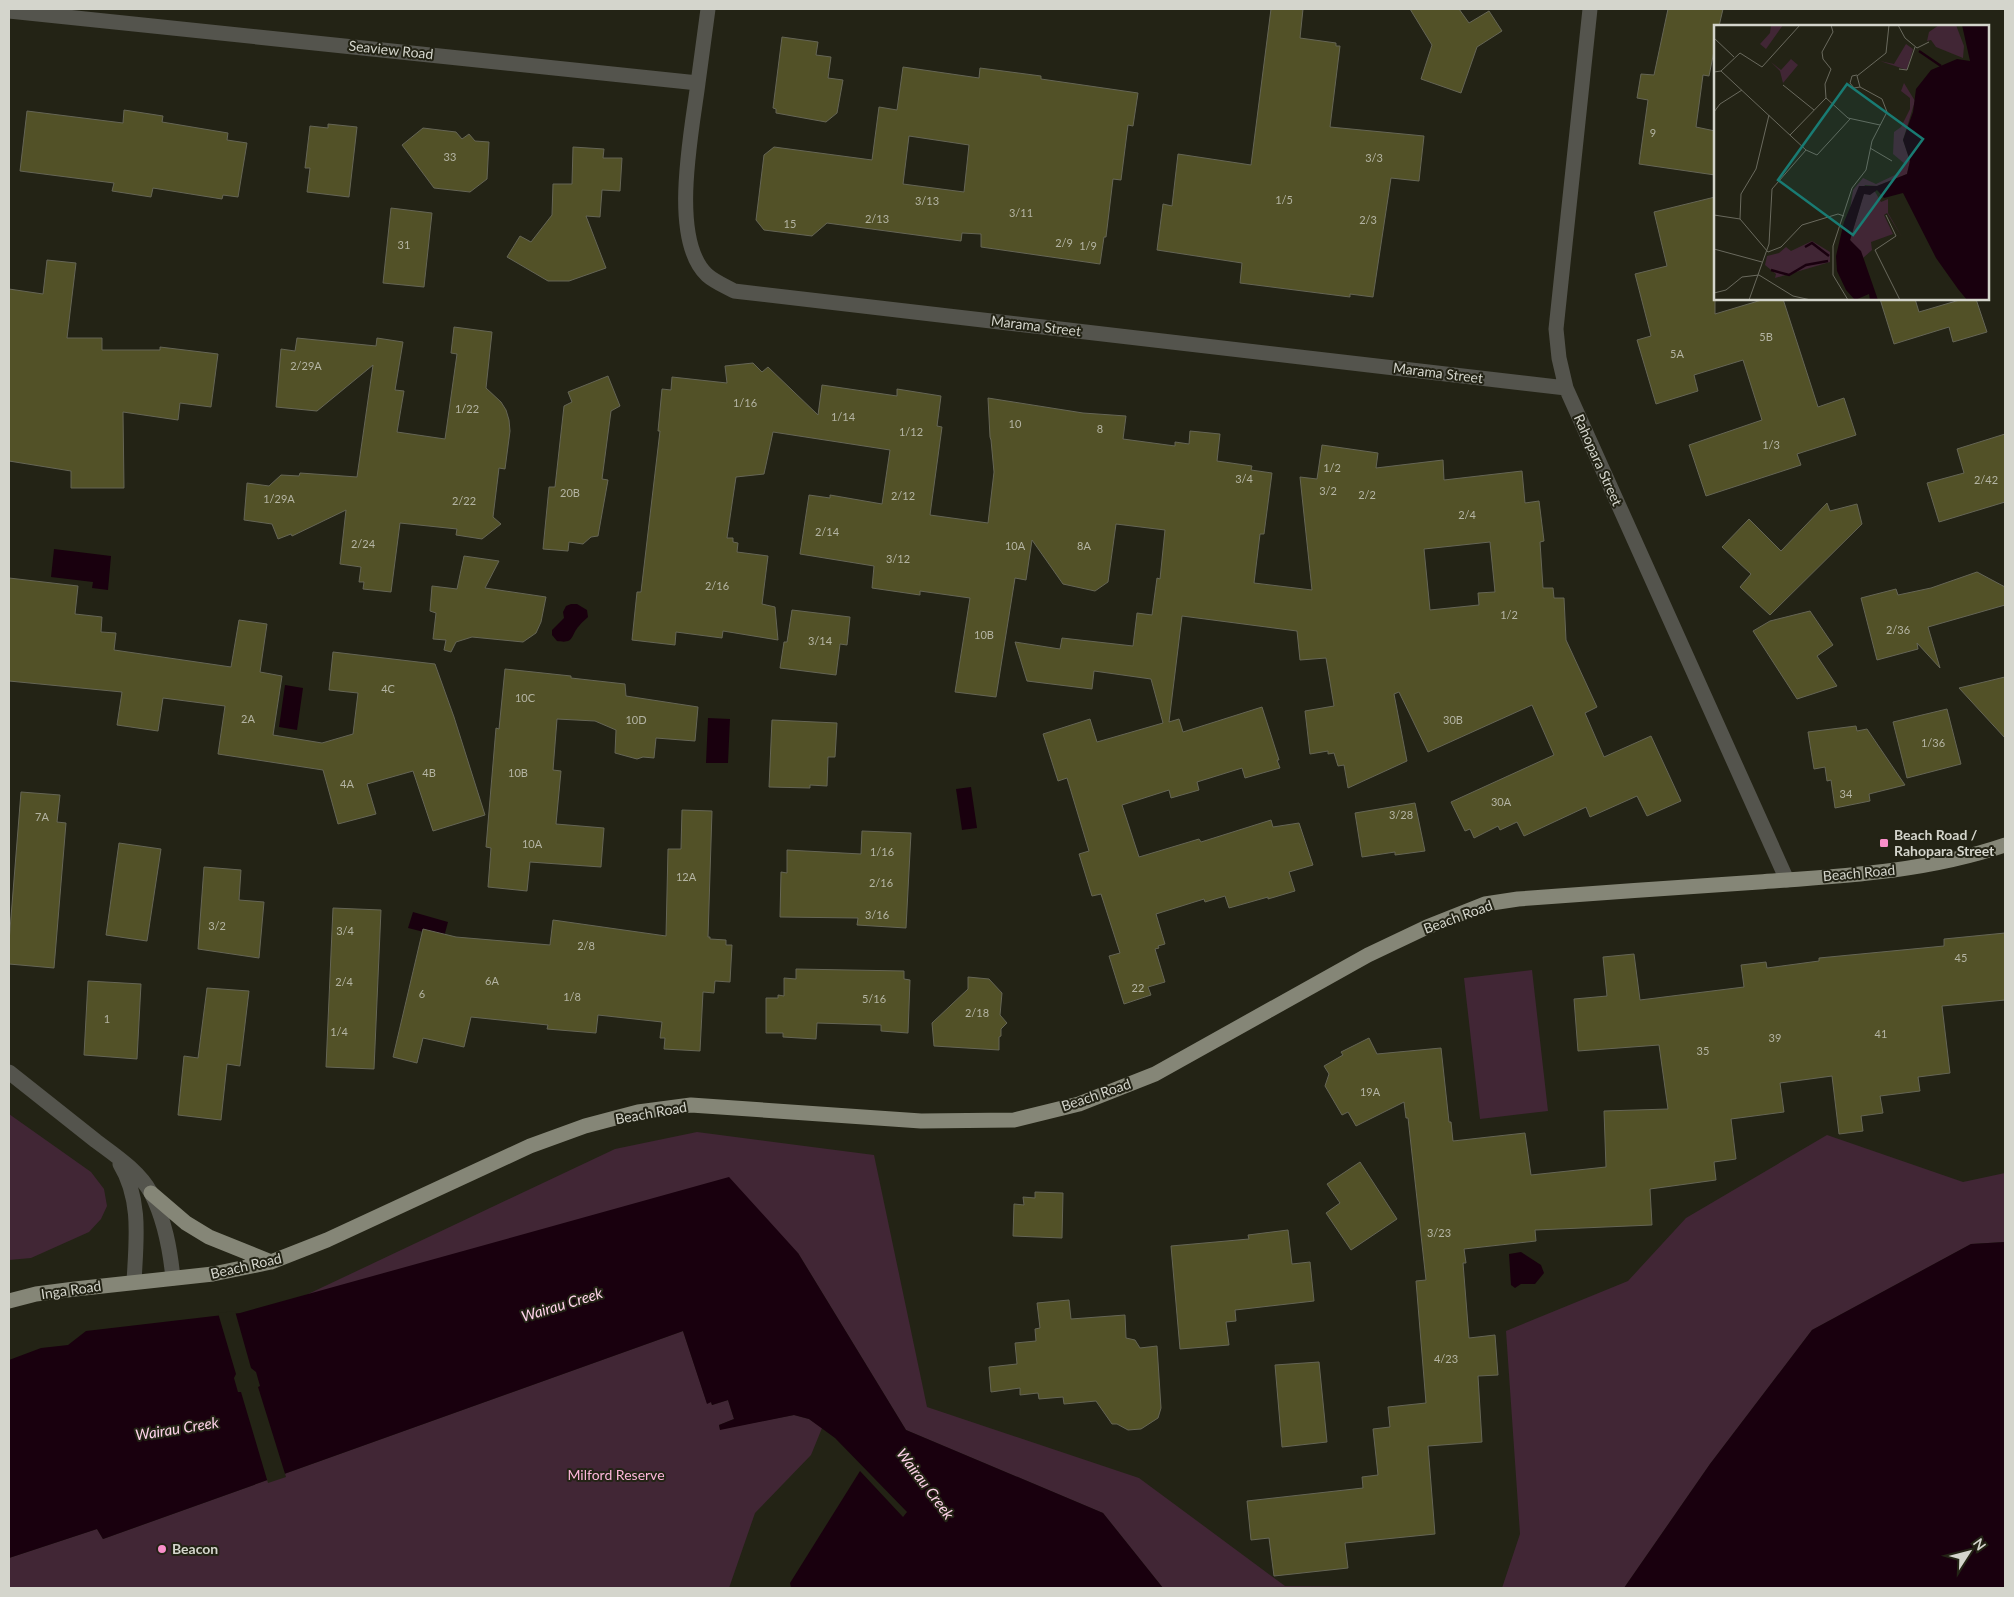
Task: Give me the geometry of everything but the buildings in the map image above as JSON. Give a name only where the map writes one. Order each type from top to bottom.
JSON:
[{"type":"main road","name":"Beach Road","points":[[134,1282],[213,1274],[271,1262],[327,1240],[530,1146],[585,1126],[638,1112],[690,1105],[921,1122],[1014,1120],[1079,1104],[1155,1074],[1368,955],[1427,927],[1485,904],[1518,899],[1787,880],[1908,869],[1977,855],[2005,845]]},
{"type":"main road","points":[[151,1193],[186,1223],[209,1237],[271,1262]]},
{"type":"main road","name":"Inga Road","points":[[9,1301],[36,1294],[134,1282]]},
{"type":"street","points":[[698,83],[708,9]]},
{"type":"street","name":"Rahopara Street","points":[[1590,9],[1556,329],[1559,358],[1566,388],[1787,880]]},
{"type":"street","name":"Seaview Road","points":[[9,11],[698,83]]},
{"type":"street","name":"Marama Street","points":[[698,83],[686,193],[685,214],[690,247],[697,262],[707,275],[734,291],[1566,388]]},
{"type":"street","points":[[9,1072],[131,1168],[151,1193],[160,1214],[170,1248],[173,1278]]},
{"type":"street","points":[[109,1150],[129,1178],[134,1194],[136,1226],[134,1282]]},
{"type":"green space","points":[[1532,970],[1548,1111],[1480,1119],[1464,978]]},
{"type":"green space","points":[[9,1114],[91,1172],[104,1189],[107,1206],[101,1219],[89,1232],[31,1258],[9,1260]]},
{"type":"green space","points":[[697,1132],[874,1155],[927,1407],[1139,1478],[1285,1586],[1482,1588],[1163,1588],[1103,1513],[906,1430],[798,1253],[306,1295],[615,1149]]},
{"type":"green space","points":[[1827,1135],[1963,1182],[2005,1173],[2005,1242],[1971,1244],[1812,1330],[1710,1464],[1624,1588],[1502,1588],[1520,1534],[1506,1331],[1628,1281],[1686,1218]]},
{"type":"green space","name":"Milford Reserve","points":[[683,1331],[707,1403],[711,1402],[712,1405],[728,1400],[734,1419],[719,1425],[720,1429],[794,1415],[809,1419],[822,1428],[811,1455],[755,1513],[729,1588],[9,1588],[9,1558],[97,1529],[103,1539]]},
{"type":"water","points":[[54,549],[111,556],[108,590],[92,588],[93,582],[51,577]]},
{"type":"water","points":[[577,604],[587,610],[588,617],[569,640],[557,641],[552,635],[552,630],[564,618],[563,612],[566,606]]},
{"type":"water","points":[[285,685],[303,688],[297,730],[279,727]]},
{"type":"water","points":[[708,718],[730,719],[728,763],[706,763]]},
{"type":"water","points":[[971,787],[977,828],[962,830],[956,789]]},
{"type":"water","points":[[413,912],[448,922],[444,937],[408,928]]},
{"type":"water","name":"Wairau Creek","points":[[729,1177],[798,1253],[906,1430],[1103,1513],[1163,1588],[791,1588],[790,1583],[860,1471],[903,1517],[907,1512],[835,1438],[809,1419],[794,1415],[720,1430],[719,1425],[734,1419],[728,1400],[712,1405],[711,1402],[707,1404],[683,1331],[103,1539],[97,1529],[9,1558],[9,1360],[41,1348],[68,1345],[86,1331],[240,1313]]},
{"type":"water","points":[[2005,1242],[2005,1588],[1624,1588],[1710,1464],[1812,1330],[1971,1244]]},
{"type":"water","points":[[1521,1252],[1541,1265],[1544,1273],[1535,1284],[1521,1284],[1515,1288],[1511,1285],[1509,1254]]},
{"type":"pier","points":[[235,1311],[251,1368],[256,1372],[260,1386],[258,1387],[286,1477],[268,1483],[241,1392],[238,1392],[234,1378],[236,1374],[218,1313]]},
{"type":"place","name":"Beach Road / Rahopara Street","points":[[1884,843]]},
{"type":"place","name":"Beacon","points":[[162,1549]]}]
